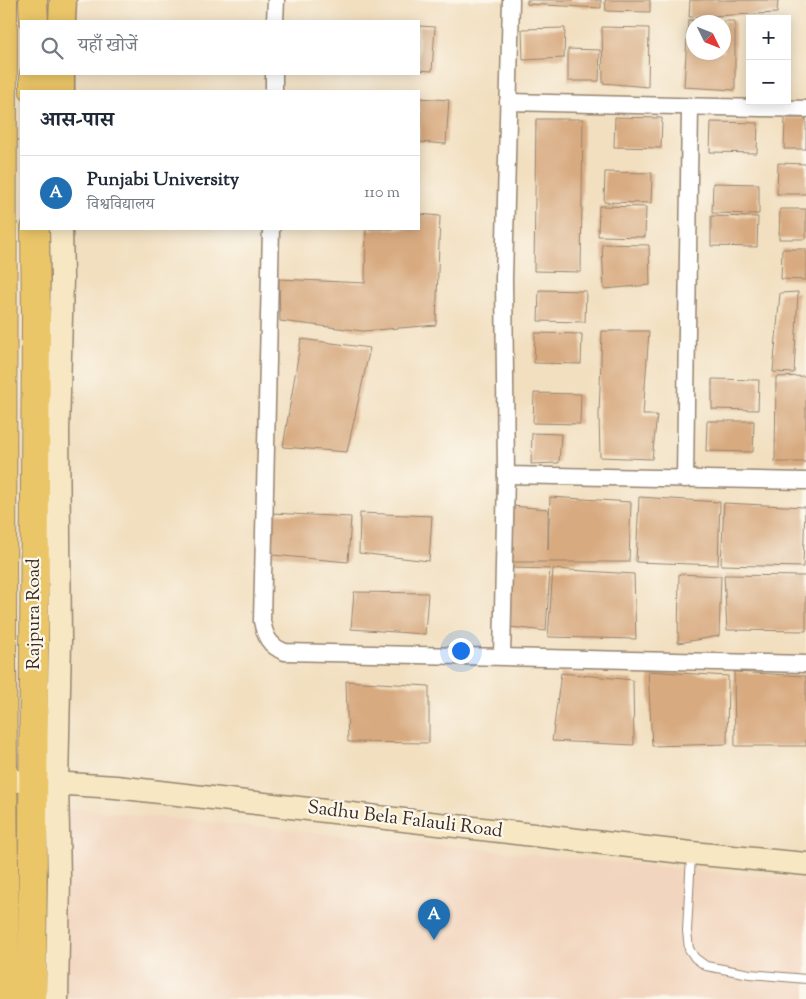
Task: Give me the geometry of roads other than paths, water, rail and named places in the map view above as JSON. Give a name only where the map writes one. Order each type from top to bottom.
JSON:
[{"type":"highway","points":[[3,0],[2,656],[4,999]]},
{"type":"highway","points":[[33,0],[34,20]]},
{"type":"highway","points":[[34,75],[34,90]]},
{"type":"highway","name":"Rajpura Road","points":[[32,999],[45,782],[35,230]]},
{"type":"main road","points":[[62,20],[63,0]]},
{"type":"main road","points":[[61,75],[61,90]]},
{"type":"street","points":[[275,20],[276,0]]},
{"type":"street","points":[[502,656],[506,476],[504,279],[511,0]]},
{"type":"street","points":[[274,75],[274,90]]},
{"type":"street","points":[[508,102],[806,109]]},
{"type":"street","points":[[685,479],[690,106]]},
{"type":"street","points":[[57,999],[59,878],[45,782],[60,640],[58,431],[62,287],[61,230]]},
{"type":"street","points":[[271,230],[262,621],[266,638],[270,644],[284,652],[806,664]]},
{"type":"street","points":[[506,476],[806,482]]},
{"type":"street","name":"Sadhu Bela Falauli Road","points":[[3,780],[116,786],[691,853],[806,864]]},
{"type":"lane","points":[[691,853],[687,931],[689,949],[695,958],[706,966],[724,970],[806,979]]},
{"type":"place","name":"Punjabi University","points":[[434,940]]}]
